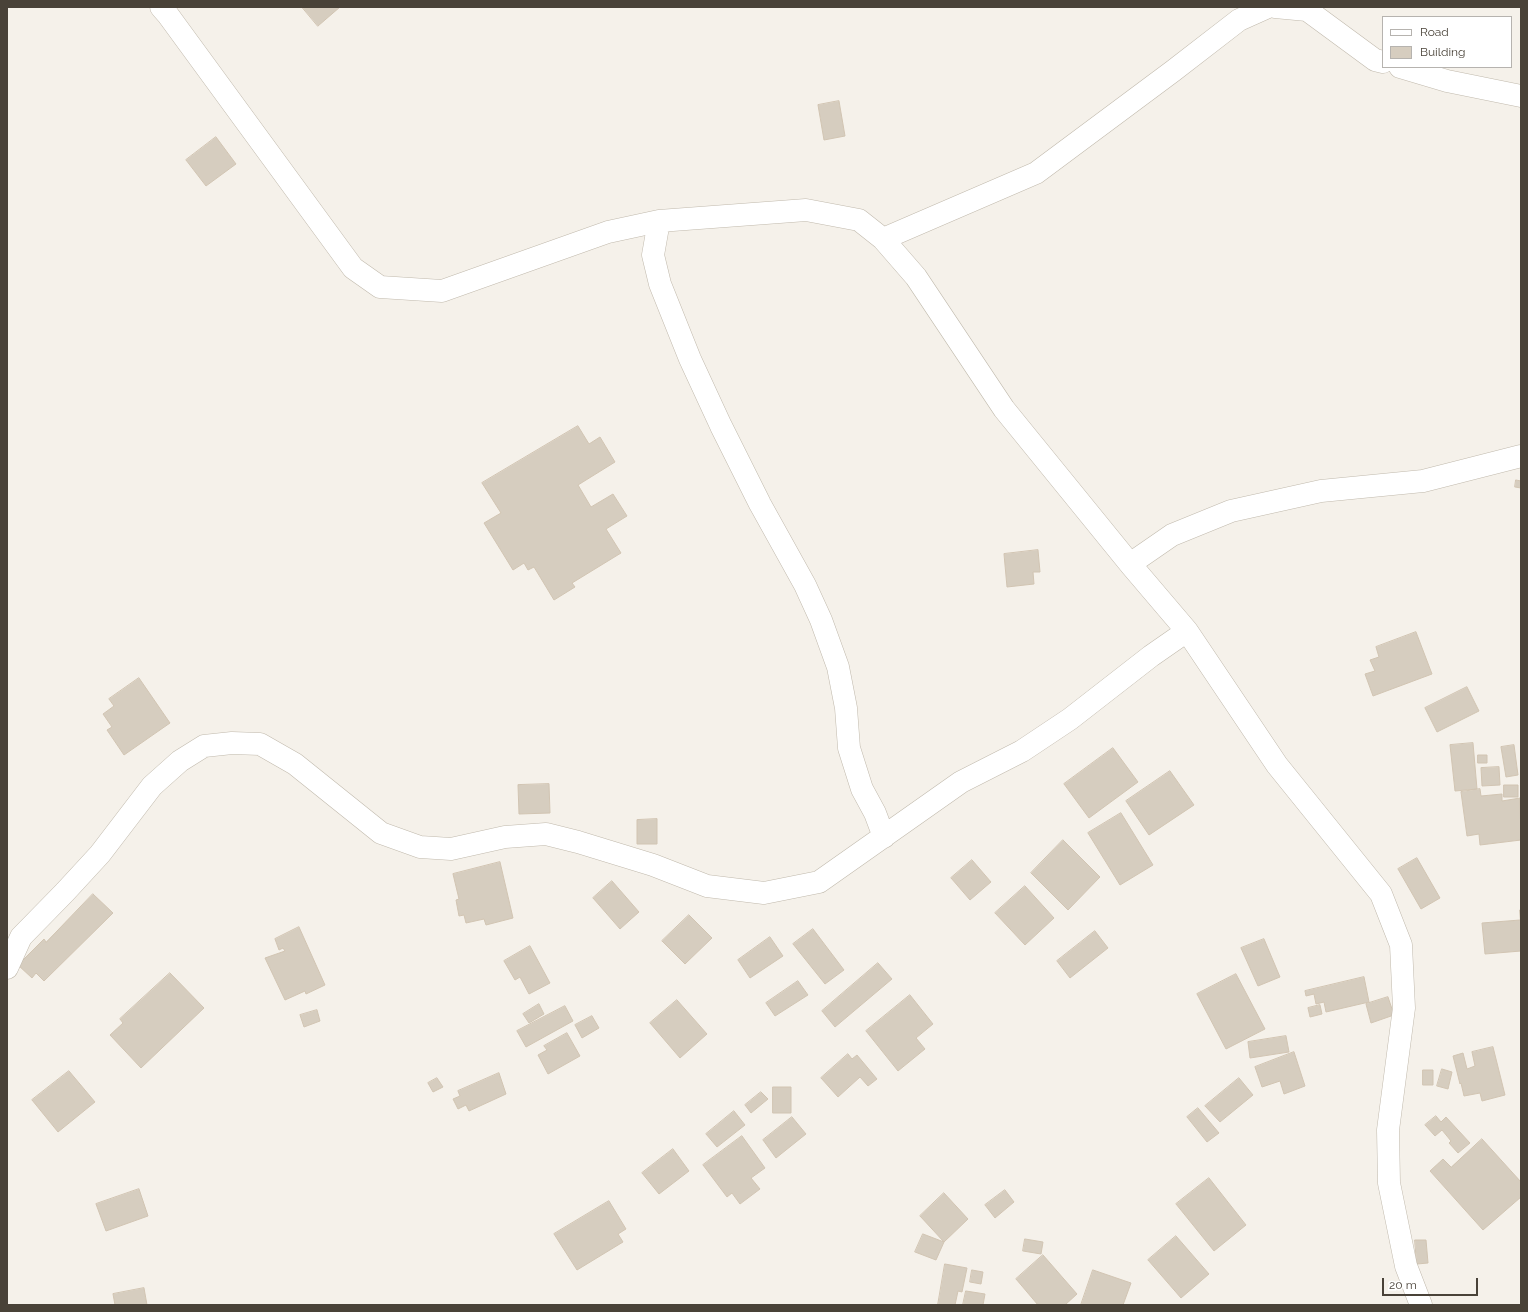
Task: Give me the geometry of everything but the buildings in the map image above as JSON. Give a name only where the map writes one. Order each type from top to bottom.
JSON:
[{"type":"street","points":[[160,7],[173,22],[353,268],[380,287],[442,292],[608,232],[659,221],[806,210],[859,220],[883,239],[916,277],[1004,409],[1130,564],[1187,631],[1277,766],[1381,894],[1401,945],[1404,1008],[1388,1130],[1389,1183],[1406,1266],[1421,1305]]},
{"type":"street","points":[[883,239],[1036,173],[1239,20],[1268,7]]},
{"type":"street","points":[[1275,7],[1307,10],[1375,60],[1382,62]]},
{"type":"street","points":[[1403,68],[1448,81],[1521,96]]},
{"type":"street","points":[[659,221],[653,255],[660,284],[690,359],[712,406],[760,504],[804,585],[821,620],[838,667],[846,708],[849,748],[862,789],[875,813],[884,837]]},
{"type":"street","points":[[1130,564],[1172,535],[1231,511],[1321,491],[1423,481],[1521,456]]},
{"type":"street","points":[[7,968],[21,937],[100,854],[152,786],[180,761],[204,746],[232,743],[260,744],[295,764],[381,833],[420,847],[451,849],[505,837],[546,834],[578,842],[652,865],[707,886],[764,893],[819,882],[960,782],[1022,751],[1070,719],[1151,656],[1187,631]]}]
